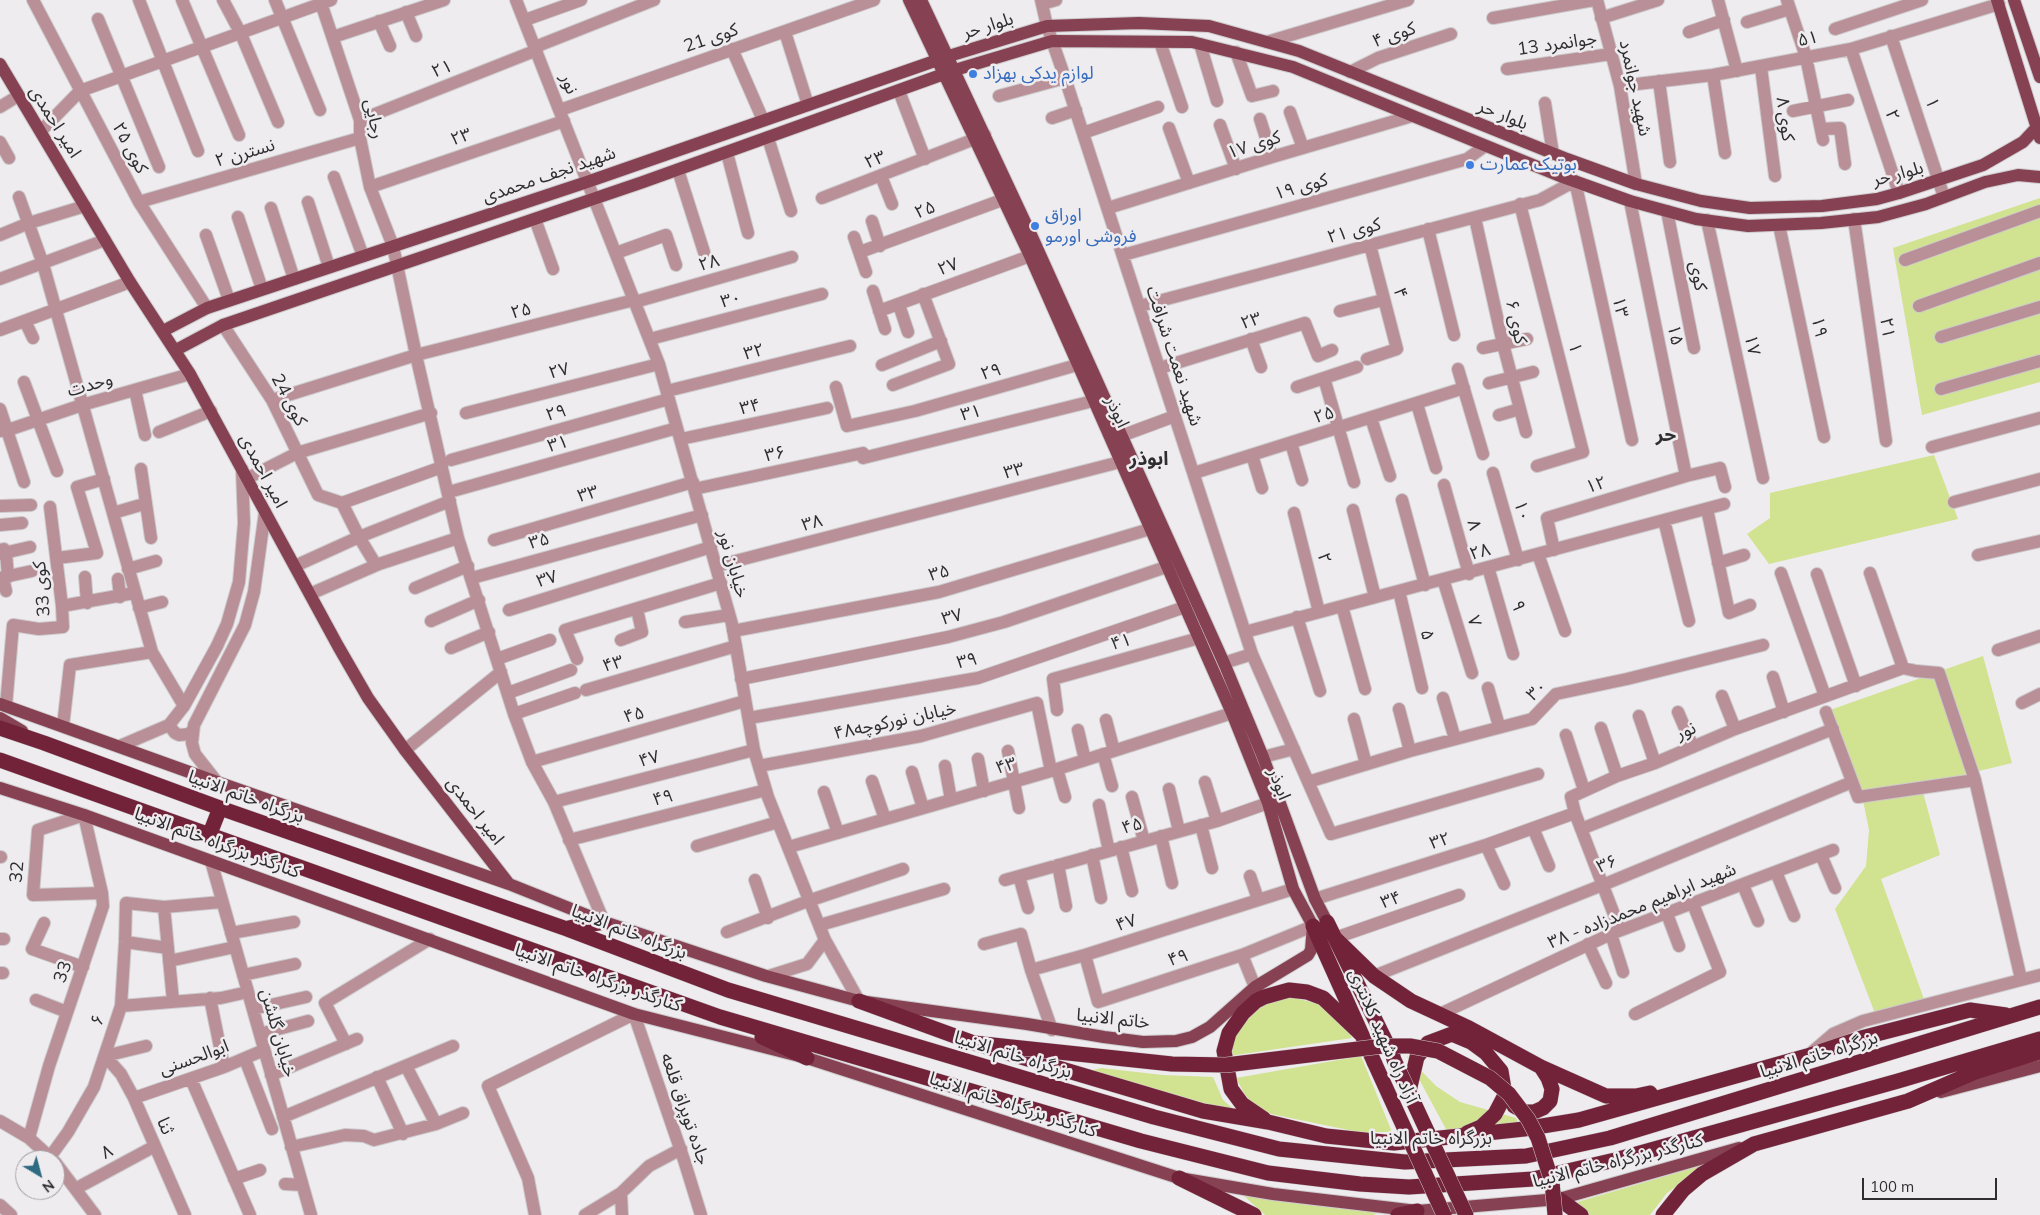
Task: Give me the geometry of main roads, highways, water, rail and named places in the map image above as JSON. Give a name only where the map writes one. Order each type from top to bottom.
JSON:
[{"type":"highway","name":"بزرگراه خاتم الانبیا","points":[[0,728],[220,808],[567,929],[728,990],[1154,1117],[1279,1149],[1405,1162],[1526,1156],[1610,1138],[2040,1007]]},
{"type":"highway","points":[[0,760],[720,1017],[1141,1141],[1268,1173],[1360,1184],[1409,1187],[1533,1179],[1615,1160],[1898,1081],[2040,1039]]},
{"type":"highway","points":[[0,767],[38,773]]},
{"type":"highway","points":[[209,836],[220,808]]},
{"type":"highway","points":[[567,929],[604,922]]},
{"type":"highway","name":"آزاد راه شهید کلانتری","points":[[1320,924],[1335,938],[1410,1091],[1466,1215]]},
{"type":"highway","name":"آزاد راه شهید کلانتری","points":[[1320,924],[1362,1035],[1444,1215]]},
{"type":"highway","points":[[1335,938],[1374,976],[1411,1001],[1606,1096],[1636,1096],[1688,1090]]},
{"type":"highway","points":[[1268,1122],[1242,1104],[1231,1089],[1228,1079],[1224,1052],[1229,1033],[1243,1014],[1264,997],[1289,990],[1307,992],[1323,998],[1362,1035]]},
{"type":"highway","points":[[859,1001],[974,1043],[1203,1111],[1268,1122],[1326,1136],[1394,1143],[1524,1130],[1579,1120],[1807,1056],[1861,1038],[1970,1010],[2010,1016]]},
{"type":"highway","points":[[720,1017],[807,1058]]},
{"type":"highway","points":[[1410,1091],[1417,1057],[1428,1043],[1452,1034],[1470,1042],[1486,1053],[1501,1071],[1505,1095],[1513,1105],[1525,1112],[1534,1112],[1543,1108],[1550,1101],[1552,1090],[1541,1066]]},
{"type":"highway","points":[[974,1043],[1172,1064],[1226,1065],[1383,1046],[1410,1046],[1438,1051],[1490,1078],[1508,1094],[1528,1119],[1538,1138],[1552,1182],[1555,1215]]},
{"type":"highway","points":[[1908,1102],[1975,1072],[2040,1052]]},
{"type":"highway","points":[[1458,1137],[1481,1127],[1495,1114],[1505,1095]]},
{"type":"highway","name":"کنارگذر بزرگراه خاتم الانبیا","points":[[1754,1144],[1908,1102]]},
{"type":"highway","points":[[1663,1215],[1684,1190],[1702,1174],[1754,1144]]},
{"type":"highway","points":[[1179,1178],[1254,1215]]},
{"type":"highway","points":[[1558,1199],[1580,1215]]},
{"type":"highway","points":[[1398,1215],[1417,1211]]},
{"type":"main road","points":[[2014,0],[2039,72]]},
{"type":"main road","points":[[920,2],[943,58]]},
{"type":"main road","points":[[1998,2],[2039,132]]},
{"type":"main road","name":"بلوار حر","points":[[943,58],[1047,26],[1139,23],[1209,26],[1299,50],[1554,154],[1636,184],[1701,201],[1750,208],[1822,206],[1877,199],[1939,181],[1983,165],[2005,154],[2039,132]]},
{"type":"main road","name":"بلوار حر","points":[[950,72],[1052,41],[1200,44],[1293,67],[1485,146],[1630,201],[1707,220],[1748,226],[1821,223],[1878,217],[1944,198],[1985,182],[2018,175],[2040,177]]},
{"type":"main road","points":[[1293,67],[1299,50]]},
{"type":"main road","name":"ابوذر","points":[[943,58],[1224,663],[1263,757],[1315,899],[1320,924]]},
{"type":"main road","name":"شهید نجف محمدی","points":[[163,331],[207,308],[229,300],[587,182],[943,58]]},
{"type":"main road","name":"امیر احمدی","points":[[0,64],[130,282],[190,374],[368,698],[405,750],[509,884]]},
{"type":"main road","name":"شهید نجف محمدی","points":[[176,350],[223,325],[594,200],[950,72]]},
{"type":"main road","points":[[763,120],[768,138]]},
{"type":"main road","name":"ابوذر","points":[[979,138],[1002,200],[1028,241],[1030,256],[1232,714],[1268,803],[1293,889],[1320,924]]},
{"type":"main road","points":[[3,705],[509,884],[604,922],[769,976],[859,1001]]},
{"type":"main road","points":[[0,718],[44,743]]},
{"type":"main road","name":"کنارگذر بزرگراه خاتم الانبیا","points":[[0,788],[84,815],[211,860],[634,1014],[807,1058],[1179,1178],[1274,1194],[1417,1211],[1558,1199],[1754,1144]]},
{"type":"main road","name":"خاتم الانبیا","points":[[859,1001],[1142,1042],[1184,1039],[1192,1037],[1210,1026],[1255,987],[1308,955],[1320,924]]},
{"type":"main road","name":"کنارگذر بزرگراه خاتم الانبیا","points":[[1908,1102],[2040,1066]]},
{"type":"place","name":"لوازم یدکی بهزاد","points":[[973,74]]},
{"type":"place","name":"بوتیک عمارت","points":[[1470,165]]},
{"type":"place","name":"اوراق فروشی اورمو","points":[[1035,226]]},
{"type":"district","name":"حر","points":[[1666,435]]},
{"type":"district","name":"ابوذر","points":[[1149,459]]}]
